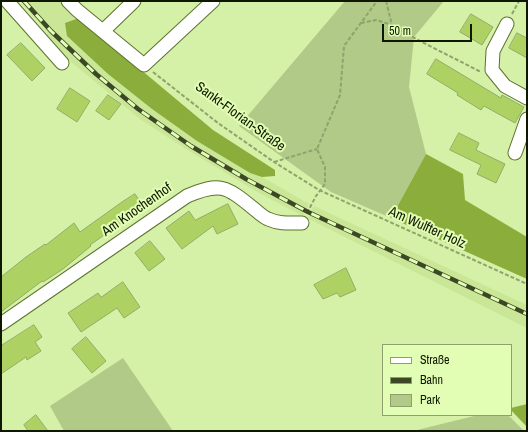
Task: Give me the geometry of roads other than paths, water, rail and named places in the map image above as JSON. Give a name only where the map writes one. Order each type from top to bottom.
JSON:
[{"type":"street","points":[[7,1],[62,63]]},
{"type":"street","points":[[68,1],[144,65],[213,1]]},
{"type":"street","points":[[102,31],[134,1]]},
{"type":"street","points":[[507,24],[493,51],[492,70],[506,86],[527,98]]},
{"type":"street","points":[[515,153],[527,118]]},
{"type":"street","name":"Am Knochenhof","points":[[1,324],[187,196],[205,188],[221,187],[235,193],[267,219],[281,223],[302,223]]},
{"type":"railway","points":[[24,1],[51,31],[96,74],[138,109],[191,146],[246,179],[308,212],[527,314]]}]
